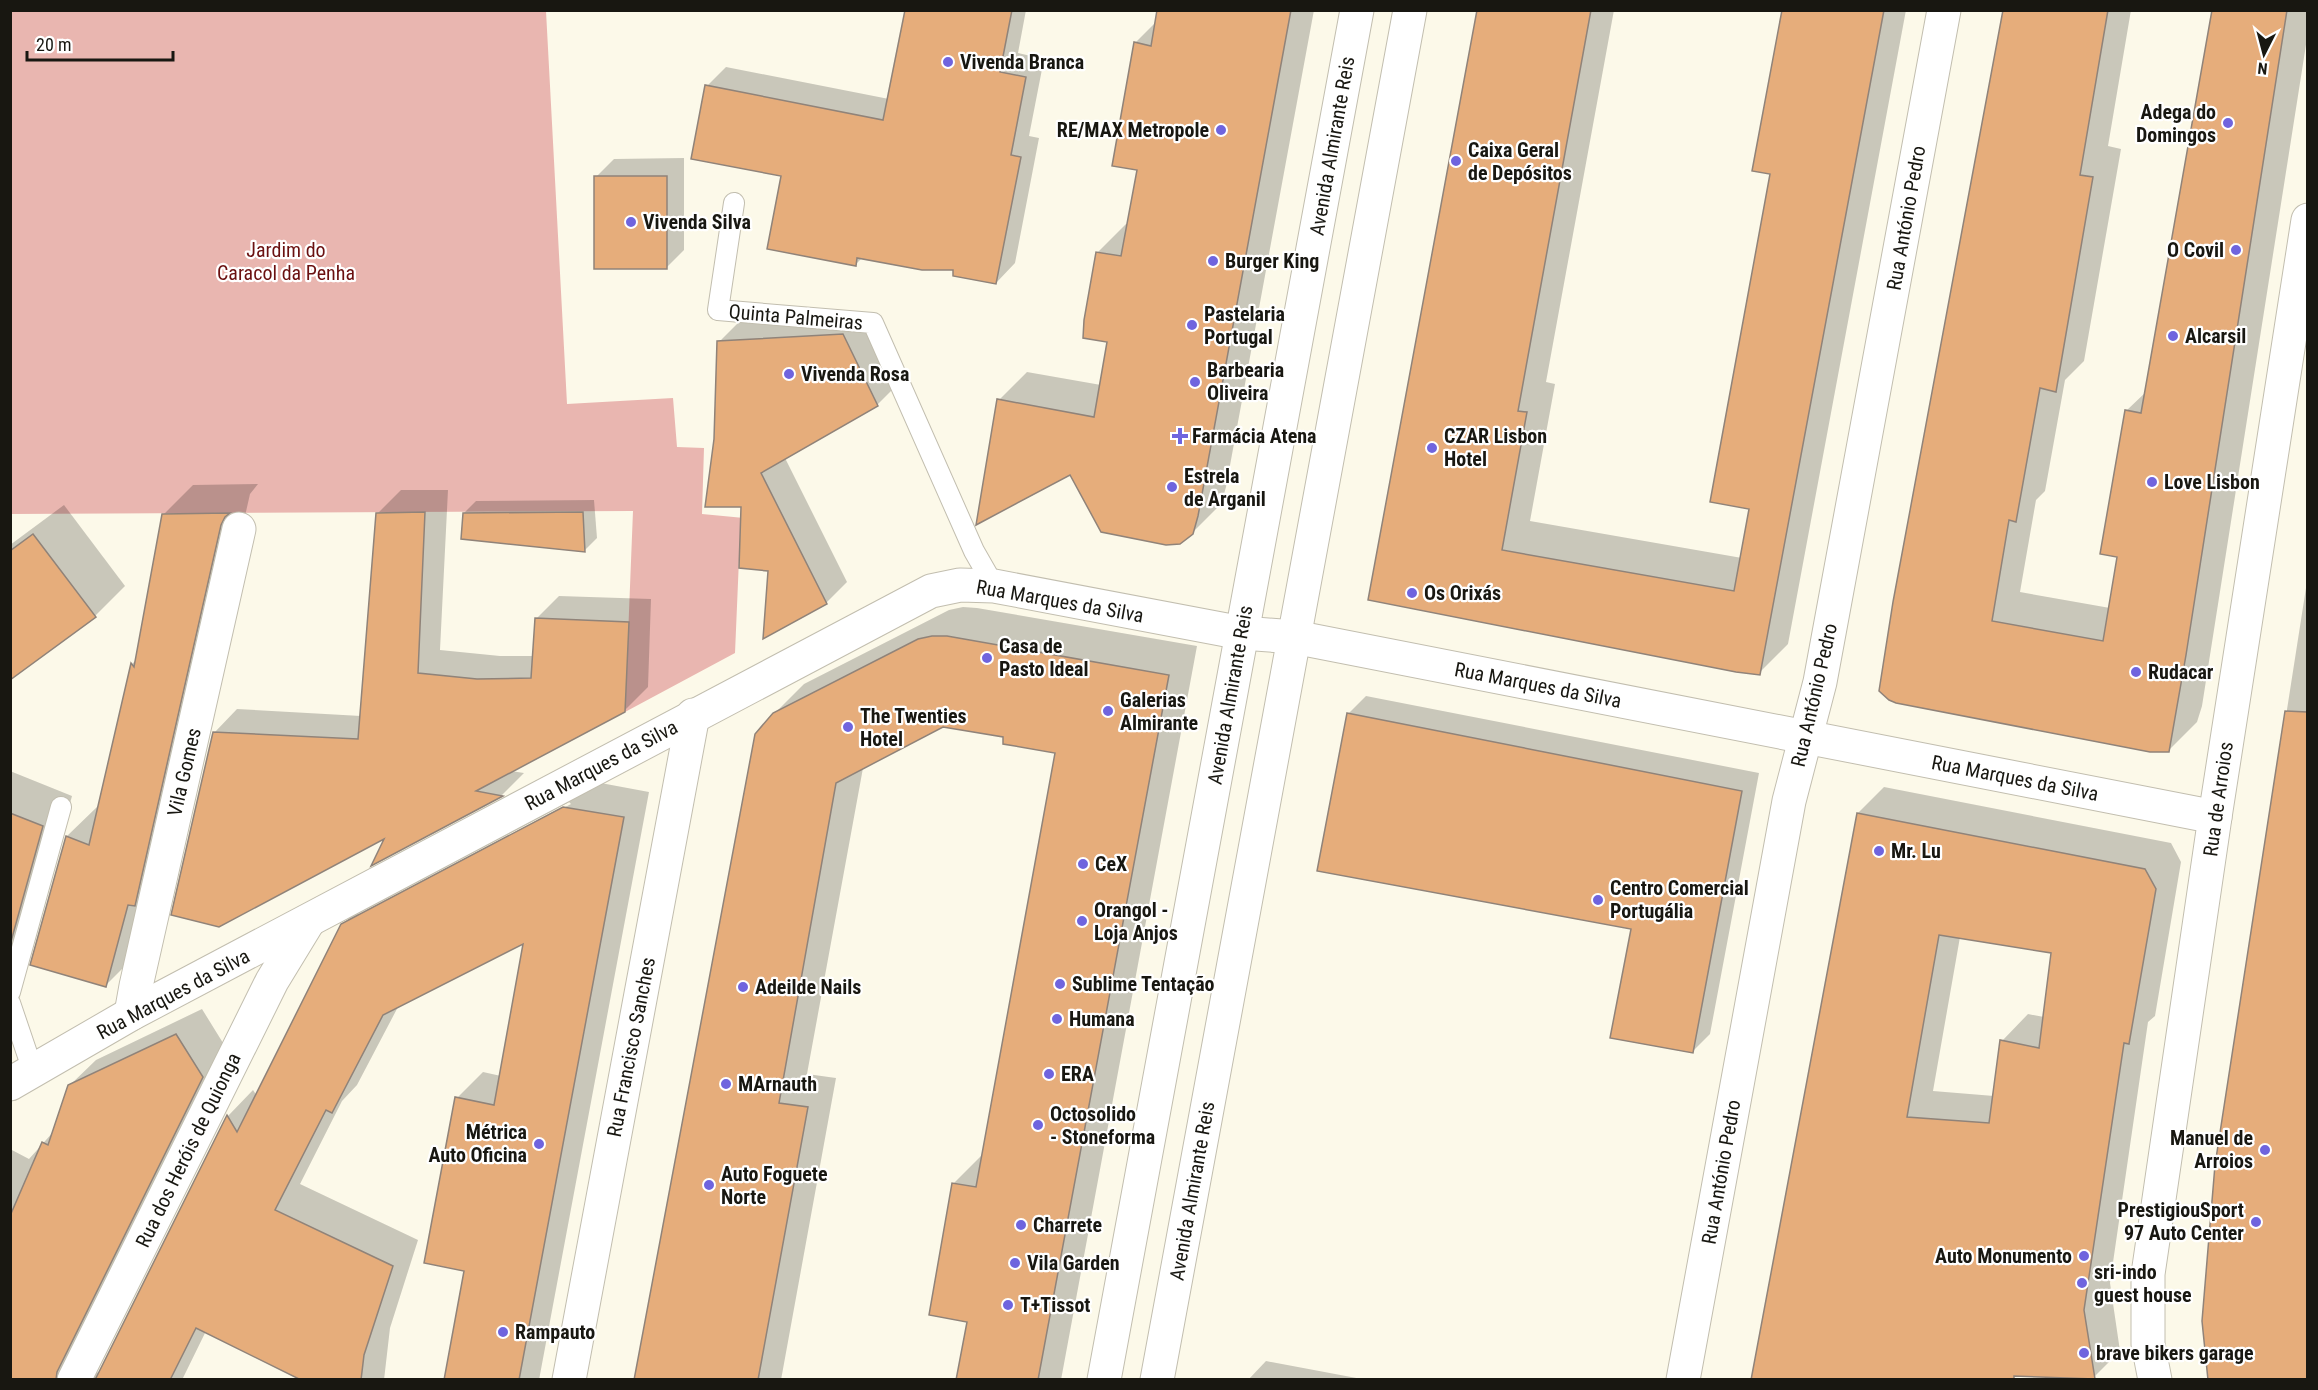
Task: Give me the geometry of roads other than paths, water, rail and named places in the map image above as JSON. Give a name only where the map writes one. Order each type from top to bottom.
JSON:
[{"type":"street","name":"Avenida Almirante Reis","points":[[1104,1380],[1357,10]]},
{"type":"street","name":"Avenida Almirante Reis","points":[[1157,1380],[1410,10]]},
{"type":"street","name":"Rua António Pedro","points":[[1683,1380],[1790,801],[1820,682],[1944,10]]},
{"type":"street","name":"Rua de Arroios","points":[[2155,1380],[2148,1344],[2148,1274],[2215,817],[2307,220]]},
{"type":"street","name":"Vila Gomes","points":[[131,1014],[239,529]]},
{"type":"street","name":"Rua Marques da Silva","points":[[22,1078],[131,1014],[308,922],[693,715],[931,591],[960,585],[994,586],[1242,633],[1294,637],[2215,817]]},
{"type":"street","name":"Rua Francisco Sanches","points":[[568,1380],[693,715]]},
{"type":"street","name":"Rua dos Heróis de Quionga","points":[[74,1380],[272,981],[308,922]]},
{"type":"lane","name":"Quinta Palmeiras","points":[[734,203],[718,310],[873,322],[974,551],[994,586]]},
{"type":"lane","points":[[10,992],[62,807]]},
{"type":"lane","points":[[10,1003],[22,1078]]},
{"type":"place","name":"Vivenda Branca","points":[[948,62]]},
{"type":"place","name":"Adega do Domingos","points":[[2228,123]]},
{"type":"place","name":"RE/MAX Metropole","points":[[1221,130]]},
{"type":"place","name":"Caixa Geral de Depósitos","points":[[1456,161]]},
{"type":"place","name":"Vivenda Silva","points":[[631,222]]},
{"type":"place","name":"O Covil","points":[[2236,250]]},
{"type":"place","name":"Burger King","points":[[1213,261]]},
{"type":"place","name":"Pastelaria Portugal","points":[[1192,325]]},
{"type":"place","name":"Alcarsil","points":[[2173,336]]},
{"type":"place","name":"Vivenda Rosa","points":[[789,374]]},
{"type":"place","name":"Barbearia Oliveira","points":[[1195,382]]},
{"type":"place","name":"Farmácia Atena","points":[[1180,436]]},
{"type":"place","name":"CZAR Lisbon Hotel","points":[[1432,448]]},
{"type":"place","name":"Love Lisbon","points":[[2152,482]]},
{"type":"place","name":"Estrela de Arganil","points":[[1172,487]]},
{"type":"place","name":"Os Orixás","points":[[1412,593]]},
{"type":"place","name":"Casa de Pasto Ideal","points":[[987,658]]},
{"type":"place","name":"Rudacar","points":[[2136,672]]},
{"type":"place","name":"Galerias Almirante","points":[[1108,711]]},
{"type":"place","name":"The Twenties Hotel","points":[[848,727]]},
{"type":"place","name":"Mr. Lu","points":[[1879,851]]},
{"type":"place","name":"CeX","points":[[1083,864]]},
{"type":"place","name":"Centro Comercial Portugália","points":[[1598,900]]},
{"type":"place","name":"Orangol - Loja Anjos","points":[[1082,921]]},
{"type":"place","name":"Sublime Tentação","points":[[1060,984]]},
{"type":"place","name":"Adeilde Nails","points":[[743,987]]},
{"type":"place","name":"Humana","points":[[1057,1019]]},
{"type":"place","name":"ERA","points":[[1049,1074]]},
{"type":"place","name":"MArnauth","points":[[726,1084]]},
{"type":"place","name":"Octosolido - Stoneforma","points":[[1038,1125]]},
{"type":"place","name":"Métrica Auto Oficina","points":[[539,1144]]},
{"type":"place","name":"Manuel de Arroios","points":[[2265,1150]]},
{"type":"place","name":"Auto Foguete Norte","points":[[709,1185]]},
{"type":"place","name":"PrestigiouSport 97 Auto Center","points":[[2256,1222]]},
{"type":"place","name":"Charrete","points":[[1021,1225]]},
{"type":"place","name":"Auto Monumento","points":[[2084,1256]]},
{"type":"place","name":"Vila Garden","points":[[1015,1263]]},
{"type":"place","name":"sri-indo guest house","points":[[2082,1283]]},
{"type":"place","name":"T+Tissot","points":[[1008,1305]]},
{"type":"place","name":"Rampauto","points":[[503,1332]]},
{"type":"place","name":"brave bikers garage","points":[[2084,1353]]},
{"type":"park label","name":"Jardim do Caracol da Penha","points":[[286,262]]}]
